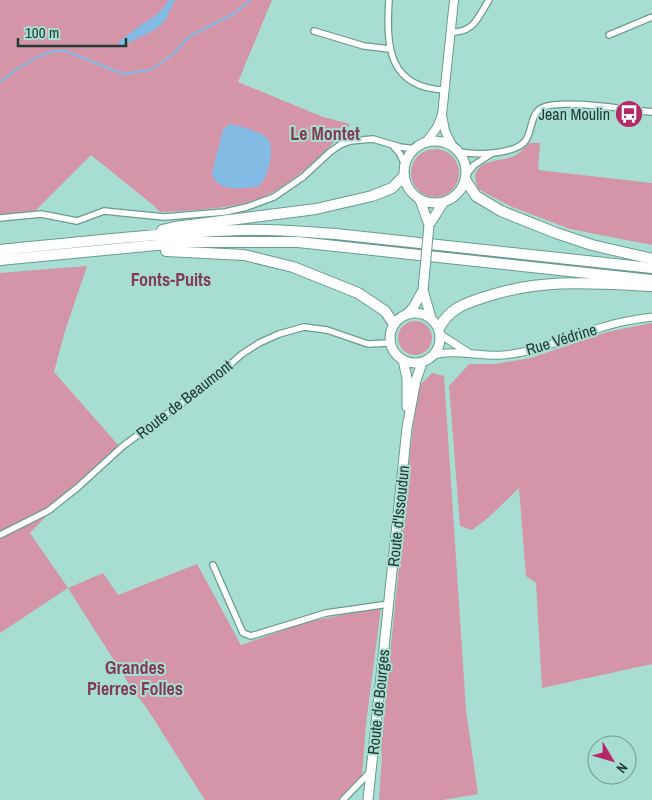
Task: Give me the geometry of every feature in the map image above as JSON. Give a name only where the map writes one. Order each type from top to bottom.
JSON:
[{"type":"highway","points":[[129,238],[175,227],[316,210],[372,196],[392,188],[404,176]]},
{"type":"highway","points":[[466,177],[476,196],[501,211],[592,245],[652,259]]},
{"type":"highway","points":[[0,250],[241,230],[288,231],[336,234],[652,268]]},
{"type":"highway","points":[[0,260],[188,242],[298,242],[652,280]]},
{"type":"highway","points":[[98,251],[122,254],[174,250],[244,255],[271,261],[316,275],[358,293],[385,311],[394,324]]},
{"type":"highway","points":[[440,331],[444,318],[451,311],[464,304],[528,286],[552,283],[652,286]]},
{"type":"main road","points":[[443,111],[436,129],[426,142],[410,154],[405,165],[404,176],[409,190],[420,200],[427,203],[443,203],[453,198],[461,191],[466,177],[465,162],[460,152],[452,145],[446,133],[443,111],[454,0]]},
{"type":"main road","points":[[426,142],[439,141],[452,145]]},
{"type":"main road","points":[[420,200],[429,225],[422,290],[413,308],[394,324],[390,337],[390,343],[397,356],[409,363],[422,363],[435,355],[440,347],[440,331],[431,318],[422,290]]},
{"type":"main road","points":[[429,225],[443,203]]},
{"type":"main road","points":[[406,314],[415,313],[431,318]]},
{"type":"main road","name":"Route d'Issoudun","points":[[403,360],[407,378],[407,428]]},
{"type":"main road","name":"Route d'Issoudun","points":[[389,604],[407,428],[416,380],[422,363]]},
{"type":"main road","name":"Route de Bourges","points":[[368,800],[389,604]]},
{"type":"street","points":[[389,0],[388,29],[390,49],[396,66],[407,79],[422,86],[445,90]]},
{"type":"street","points":[[451,32],[461,32],[471,28],[489,0]]},
{"type":"street","points":[[609,35],[652,17]]},
{"type":"street","points":[[314,31],[364,46],[390,49]]},
{"type":"street","points":[[460,152],[475,154],[493,153],[522,144],[527,138],[536,113],[546,106],[582,106],[652,112]]},
{"type":"street","points":[[0,218],[41,214],[77,221],[104,211],[164,217],[225,212],[274,198],[297,182],[330,152],[344,143],[373,139],[403,148],[415,149]]},
{"type":"street","points":[[388,143],[398,151],[405,165]]},
{"type":"street","points":[[466,177],[477,162],[493,153]]},
{"type":"street","name":"Rue Védrine","points":[[435,355],[442,352],[482,356],[514,354],[533,350],[605,326],[652,317]]},
{"type":"street","name":"Route de Beaumont","points":[[0,535],[48,511],[77,488],[123,446],[209,383],[242,354],[259,343],[279,334],[304,328],[327,330],[368,344],[390,343]]},
{"type":"street","points":[[440,331],[469,354]]},
{"type":"street","points":[[213,566],[243,633],[251,636],[326,613],[389,604]]},
{"type":"street","points":[[343,800],[371,771]]},
{"type":"shaded area","points":[[0,0],[272,0],[238,82],[323,117],[350,124],[321,156],[296,177],[259,199],[210,209],[160,212],[91,155],[28,218],[0,221]]},
{"type":"shaded area","points":[[529,143],[540,143],[538,170],[652,183],[652,245],[570,229],[512,207],[478,189],[475,179],[476,171],[481,166],[516,155]]},
{"type":"shaded area","points":[[430,149],[440,149],[452,156],[459,168],[459,178],[452,190],[440,197],[430,197],[422,193],[415,186],[411,178],[411,168],[415,160],[422,153]]},
{"type":"shaded area","points":[[87,266],[65,331],[54,372],[119,446],[76,485],[30,533],[68,588],[0,633],[0,273]]},
{"type":"shaded area","points":[[415,321],[422,322],[427,326],[431,331],[431,345],[427,350],[422,354],[415,355],[408,354],[403,350],[399,345],[398,338],[399,331],[403,326],[408,322]]},
{"type":"shaded area","points":[[652,323],[652,664],[542,688],[536,583],[526,576],[519,488],[488,518],[472,530],[460,526],[449,386],[469,364],[495,364],[531,358],[607,332]]},
{"type":"shaded area","points":[[432,373],[444,376],[466,710],[478,794],[443,800],[379,800],[381,747],[413,425],[420,385]]},
{"type":"shaded area","points":[[197,564],[241,645],[307,622],[381,607],[366,724],[362,775],[339,800],[205,800],[68,588],[103,573],[118,595]]},
{"type":"water","points":[[169,0],[175,0],[167,18],[162,24],[121,47],[118,43],[156,15]]},
{"type":"water","points":[[229,124],[259,133],[269,141],[271,155],[268,171],[257,187],[230,188],[219,184],[214,179],[212,173],[223,130]]},
{"type":"waterway","points":[[0,82],[17,69],[40,56],[54,51],[66,51],[123,74],[151,70],[172,55],[190,36],[235,13],[250,0]]},
{"type":"place","name":"Jean Moulin","points":[[629,114]]},
{"type":"district","name":"Le Montet","points":[[325,133]]},
{"type":"district","name":"Fonts-Puits","points":[[171,279]]},
{"type":"district","name":"Grandes Pierres Folles","points":[[135,678]]}]
